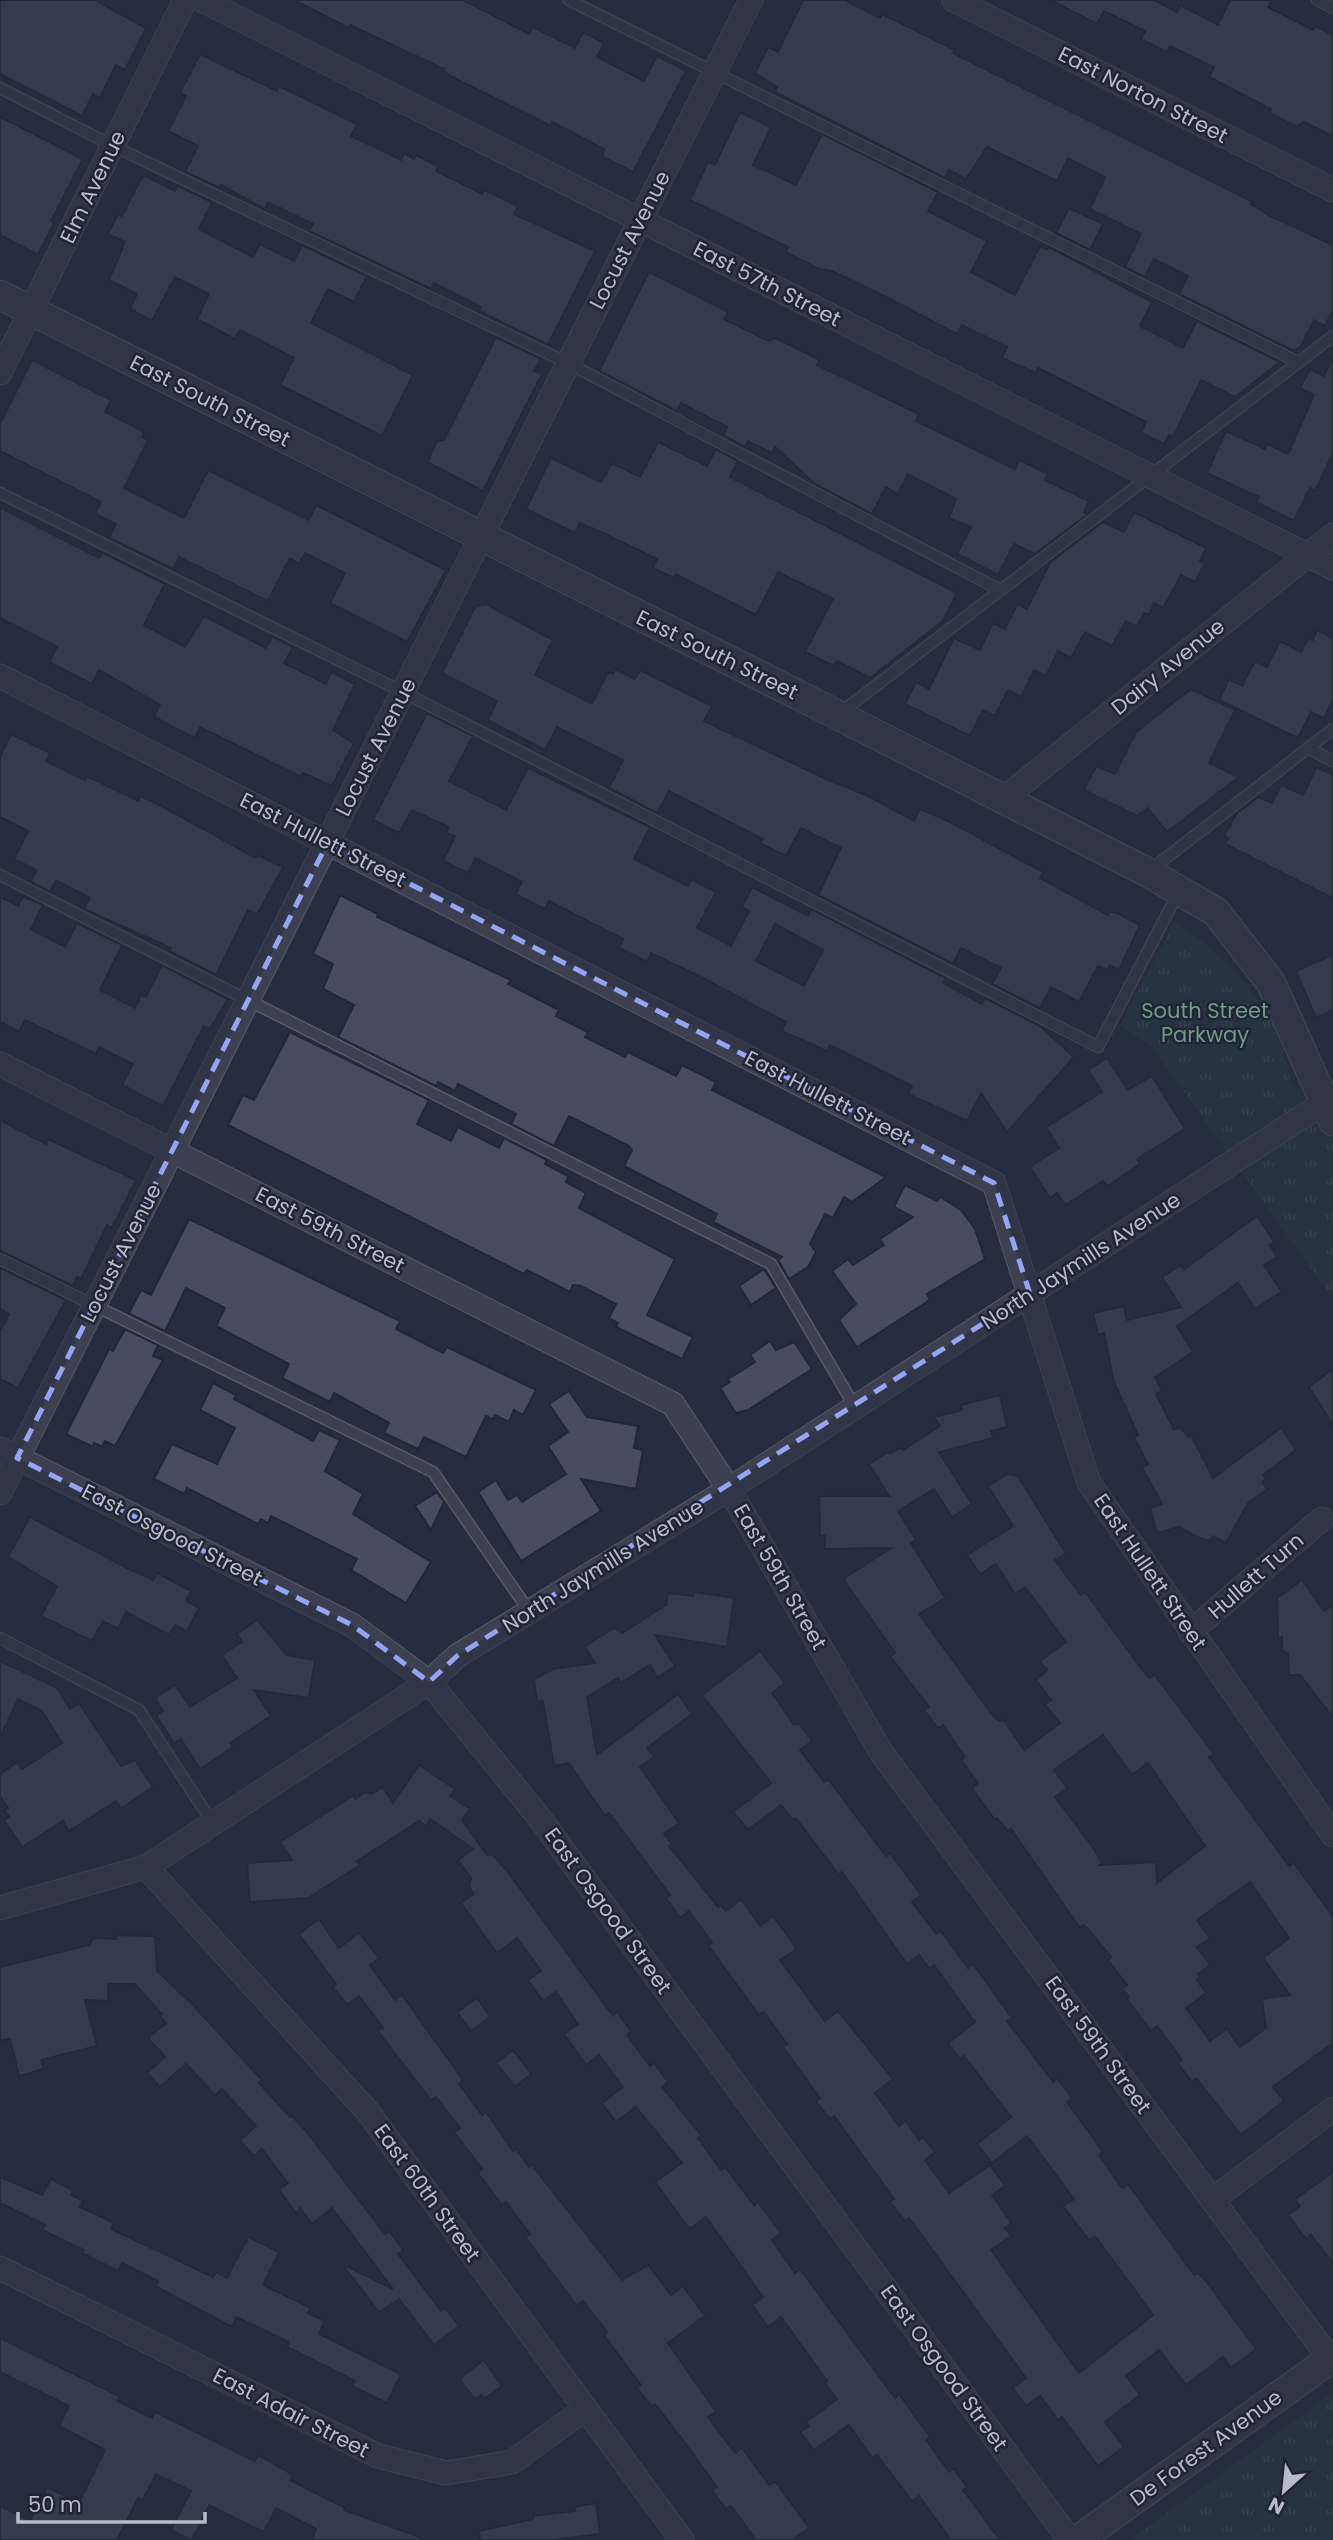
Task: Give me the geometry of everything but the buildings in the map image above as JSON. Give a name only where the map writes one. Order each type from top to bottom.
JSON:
[{"type":"street","name":"Elm Avenue","points":[[0,373],[185,0]]},
{"type":"street","name":"East 57th Street","points":[[202,0],[1333,568]]},
{"type":"street","name":"Locust Avenue","points":[[0,1493],[9,1453],[94,1306],[751,0]]},
{"type":"street","name":"East Norton Street","points":[[954,0],[1333,190]]},
{"type":"street","name":"East South Street","points":[[0,295],[838,715],[1147,872],[1216,912],[1271,983],[1330,1106]]},
{"type":"street","name":"Dairy Avenue","points":[[1003,799],[1333,535]]},
{"type":"street","name":"East Hullett Street","points":[[0,676],[994,1184],[1089,1483],[1333,1835]]},
{"type":"street","name":"East 59th Street","points":[[0,1064],[673,1404],[729,1489],[881,1752],[1331,2358]]},
{"type":"street","name":"North Jaymills Avenue","points":[[0,1908],[146,1867],[429,1682],[457,1656],[729,1489],[1226,1168],[1330,1106]]},
{"type":"street","name":"East Osgood Street","points":[[9,1453],[352,1625],[429,1682],[538,1816],[1070,2540]]},
{"type":"street","name":"Hullett Turn","points":[[1190,1632],[1322,1519]]},
{"type":"street","name":"East 60th Street","points":[[146,1867],[368,2112],[682,2540]]},
{"type":"street","points":[[1212,2200],[1333,2109]]},
{"type":"street","name":"East Adair Street","points":[[0,2268],[378,2456],[446,2473],[512,2462],[585,2409]]},
{"type":"street","name":"De Forest Avenue","points":[[1078,2540],[1331,2358]]},
{"type":"lane","points":[[569,0],[1298,362]]},
{"type":"lane","points":[[1317,0],[1333,8]]},
{"type":"lane","points":[[0,89],[113,146],[568,363],[1000,590]]},
{"type":"lane","points":[[838,715],[1333,336]]},
{"type":"lane","points":[[0,493],[403,692],[1098,1047],[1179,891]]},
{"type":"lane","points":[[1147,872],[1333,729]]},
{"type":"lane","points":[[1308,748],[1333,761]]},
{"type":"lane","points":[[0,875],[249,998],[771,1264],[855,1407]]},
{"type":"lane","points":[[0,1259],[433,1472],[529,1611]]},
{"type":"lane","points":[[0,1638],[139,1710],[212,1822]]},
{"type":"highlighted area","points":[[328,842],[994,1183],[1030,1294],[457,1656],[429,1682],[352,1625],[17,1458]]},
{"type":"green space","name":"South Street Parkway","points":[[1175,922],[1218,956],[1256,996],[1278,1035],[1292,1086],[1333,1104],[1333,1299],[1152,1047],[1120,1025]]},
{"type":"green space","points":[[1333,2393],[1333,2540],[1130,2540]]}]
